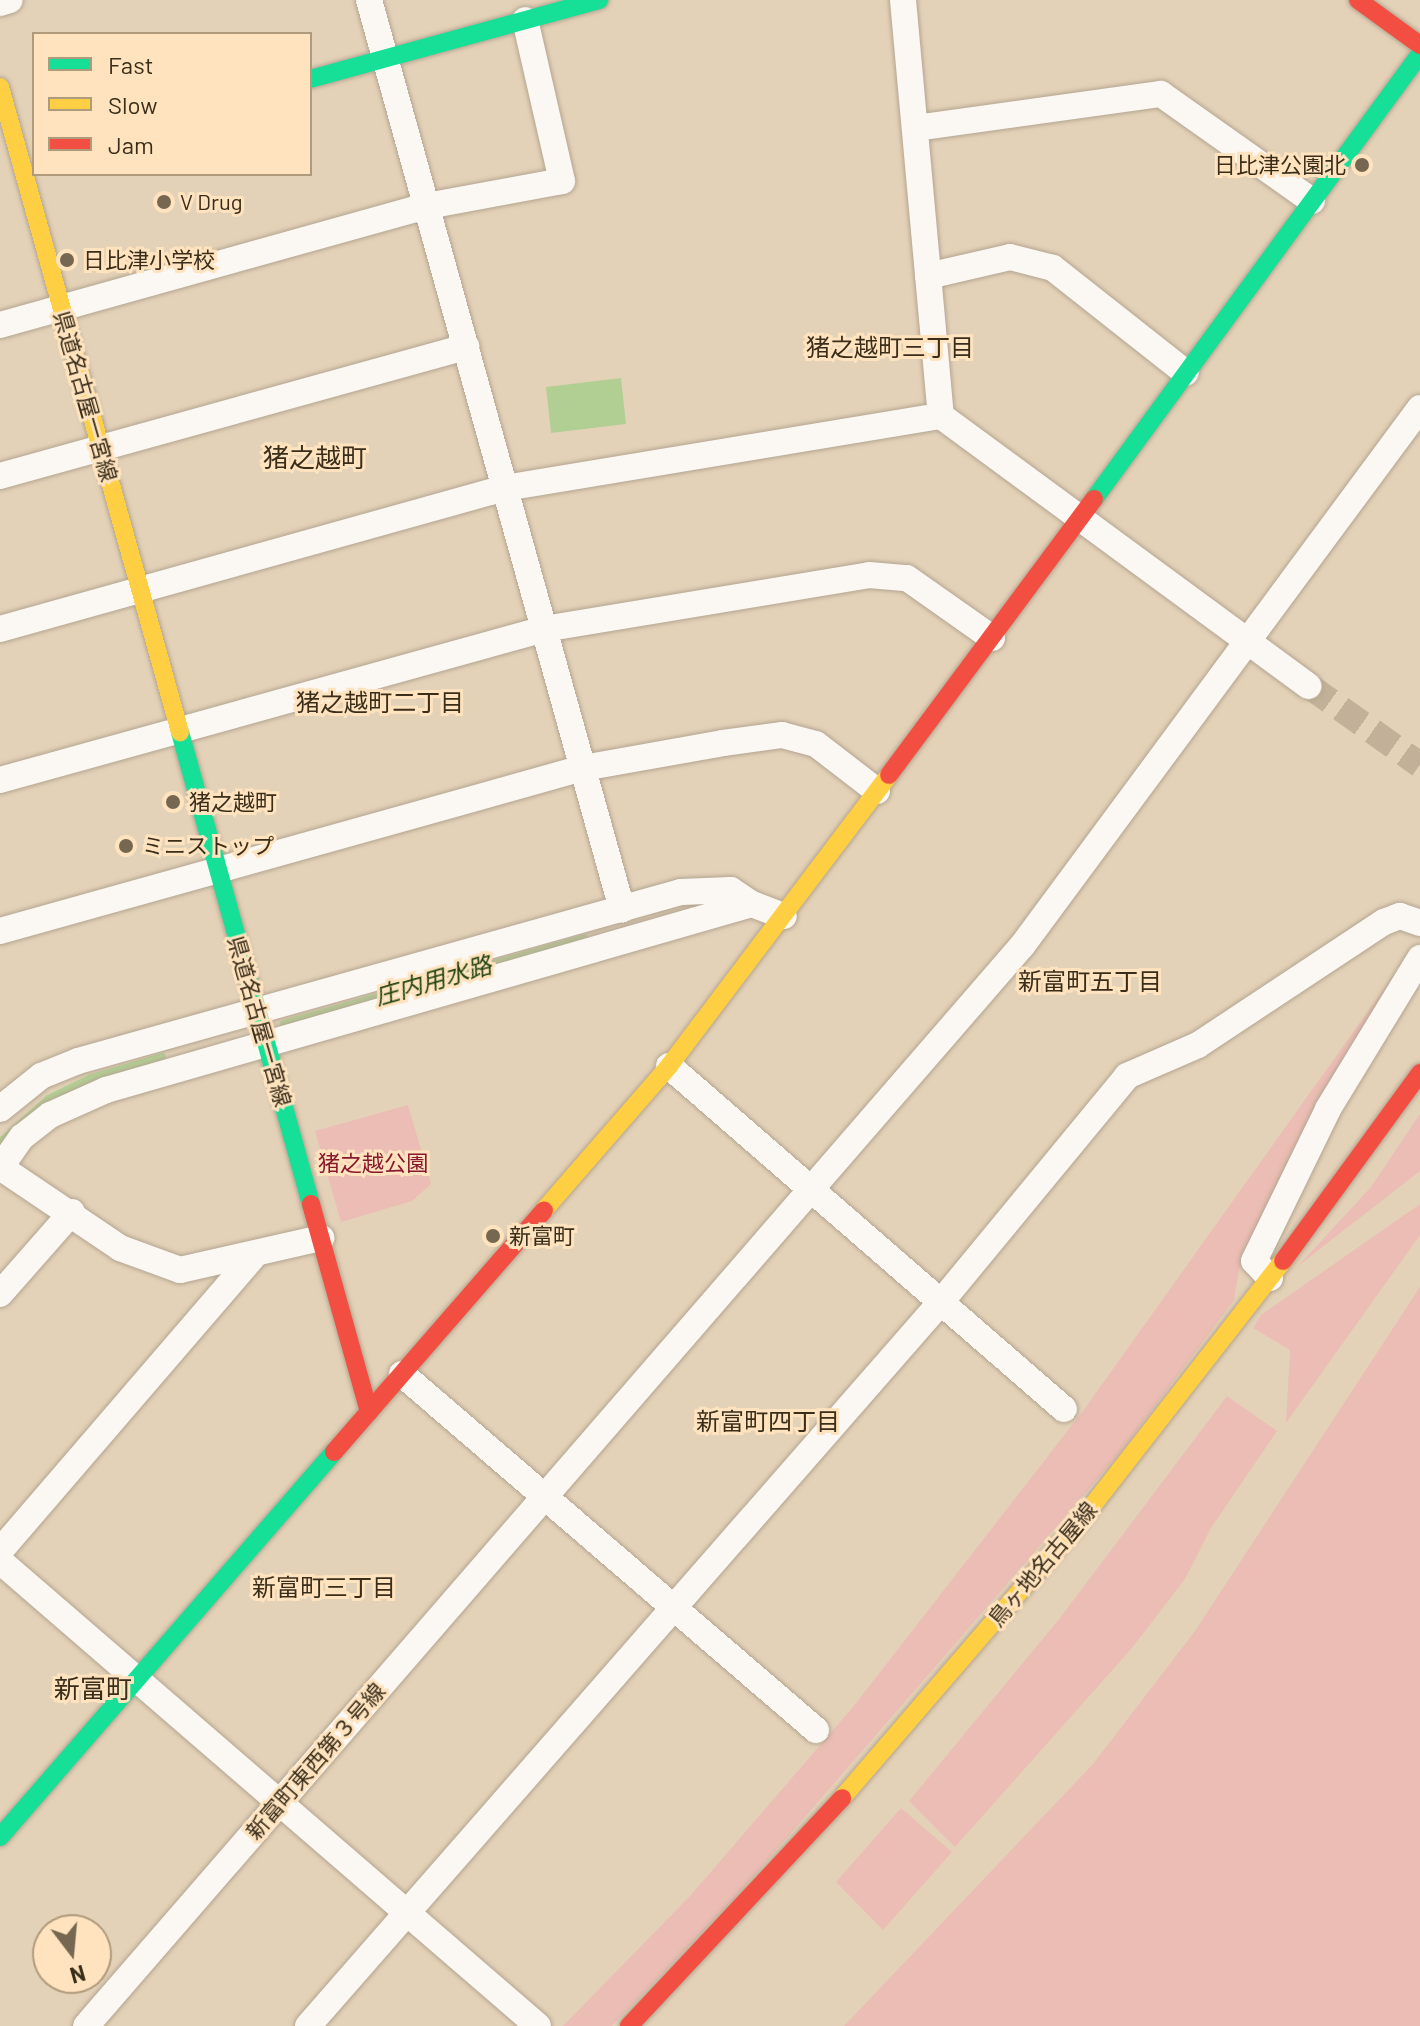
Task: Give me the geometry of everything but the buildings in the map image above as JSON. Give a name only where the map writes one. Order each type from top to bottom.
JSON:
[{"type":"main road","points":[[312,78],[599,0]]},
{"type":"main road","points":[[1358,0],[1420,45]]},
{"type":"main road","points":[[0,1837],[669,1066],[992,638],[1420,54]]},
{"type":"main road","name":"県道名古屋一宮線","points":[[0,87],[27,156],[61,308],[369,1412]]},
{"type":"main road","points":[[0,163],[27,156]]},
{"type":"main road","name":"鳥ヶ地名古屋線","points":[[629,2026],[885,1749],[1082,1519],[1270,1278],[1420,1073]]},
{"type":"street","points":[[0,3],[10,0]]},
{"type":"street","points":[[369,0],[622,909]]},
{"type":"street","points":[[903,0],[941,416]]},
{"type":"street","points":[[0,325],[427,206],[562,181],[525,20]]},
{"type":"street","points":[[915,128],[1161,94],[1312,201]]},
{"type":"street","points":[[928,276],[1010,257],[1053,268],[1186,373]]},
{"type":"street","points":[[0,476],[466,347]]},
{"type":"street","name":"新富町東西第３号線","points":[[86,2026],[1022,946],[1420,408]]},
{"type":"street","points":[[0,629],[505,488],[941,416],[1309,686]]},
{"type":"street","points":[[0,780],[544,629],[890,573],[907,578],[992,638]]},
{"type":"street","points":[[0,931],[583,768],[782,735],[816,744],[877,791]]},
{"type":"street","points":[[0,1109],[41,1076],[78,1061],[622,909],[694,892],[731,890],[752,904],[784,916]]},
{"type":"street","points":[[321,1238],[252,1258],[169,1267],[120,1248],[72,1212],[0,1167],[22,1137],[80,1100],[266,1043],[752,904]]},
{"type":"street","points":[[308,2026],[941,1302],[1127,1076],[1198,1045],[1384,922],[1400,916],[1420,923]]},
{"type":"street","points":[[1270,1278],[1254,1261],[1328,1109],[1420,958]]},
{"type":"street","points":[[669,1066],[1064,1409]]},
{"type":"street","points":[[0,1294],[72,1212]]},
{"type":"street","points":[[0,1551],[252,1258]]},
{"type":"street","points":[[402,1374],[816,1730]]},
{"type":"street","points":[[0,1561],[538,2026]]},
{"type":"green space","points":[[1411,951],[1322,1106],[1239,1270],[1234,1300],[1121,1452],[733,1900],[612,2026],[563,2026],[690,1896],[853,1707],[1083,1411]]},
{"type":"green space","name":"猪之越公園","points":[[408,1105],[431,1184],[412,1201],[341,1222],[315,1131]]},
{"type":"green space","points":[[1420,1114],[1420,1171],[1298,1266],[1371,1187]]},
{"type":"green space","points":[[1420,1204],[1420,1235],[1286,1423],[1290,1350],[1253,1328],[1261,1315]]},
{"type":"green space","points":[[1420,1287],[1420,2026],[844,2026],[1093,1764],[1195,1631]]},
{"type":"green space","points":[[1227,1396],[1277,1431],[1211,1528],[1185,1579],[1132,1648],[955,1847],[909,1801],[1060,1618]]},
{"type":"green space","points":[[901,1808],[952,1852],[883,1930],[836,1882]]},
{"type":"shaded area","points":[[621,378],[626,424],[551,433],[546,387]]},
{"type":"waterway","name":"庄内用水路","points":[[283,1023],[584,937]]},
{"type":"waterway","name":"庄内用水路","points":[[0,1141],[48,1098],[91,1077],[162,1056]]},
{"type":"tunnel","points":[[1309,686],[1420,765]]},
{"type":"traffic: fast","points":[[312,78],[599,0]]},
{"type":"traffic: fast","points":[[1094,499],[1420,54]]},
{"type":"traffic: fast","points":[[180,732],[311,1204]]},
{"type":"traffic: fast","points":[[0,1837],[334,1452]]},
{"type":"traffic: slow","points":[[0,87],[180,732]]},
{"type":"traffic: slow","points":[[544,1210],[669,1066],[889,775]]},
{"type":"traffic: slow","points":[[842,1798],[1082,1519],[1283,1261]]},
{"type":"traffic: jam","points":[[1358,0],[1420,45]]},
{"type":"traffic: jam","points":[[889,775],[1094,499]]},
{"type":"traffic: jam","points":[[1283,1261],[1420,1073]]},
{"type":"traffic: jam","points":[[311,1204],[369,1412]]},
{"type":"traffic: jam","points":[[334,1452],[544,1210]]},
{"type":"traffic: jam","points":[[629,2026],[842,1798]]},
{"type":"place","name":"日比津公園北","points":[[1362,165]]},
{"type":"place","name":"V Drug","points":[[164,202]]},
{"type":"place","name":"日比津小学校","points":[[67,260]]},
{"type":"place","name":"猪之越町","points":[[173,802]]},
{"type":"place","name":"ミニストップ","points":[[126,846]]},
{"type":"place","name":"新富町","points":[[493,1236]]},
{"type":"district","name":"猪之越町三丁目","points":[[890,347]]},
{"type":"district","name":"猪之越町","points":[[315,457]]},
{"type":"district","name":"猪之越町二丁目","points":[[380,702]]},
{"type":"district","name":"新富町五丁目","points":[[1090,981]]},
{"type":"district","name":"新富町四丁目","points":[[768,1421]]},
{"type":"district","name":"新富町三丁目","points":[[324,1587]]},
{"type":"district","name":"新富町","points":[[93,1688]]}]
